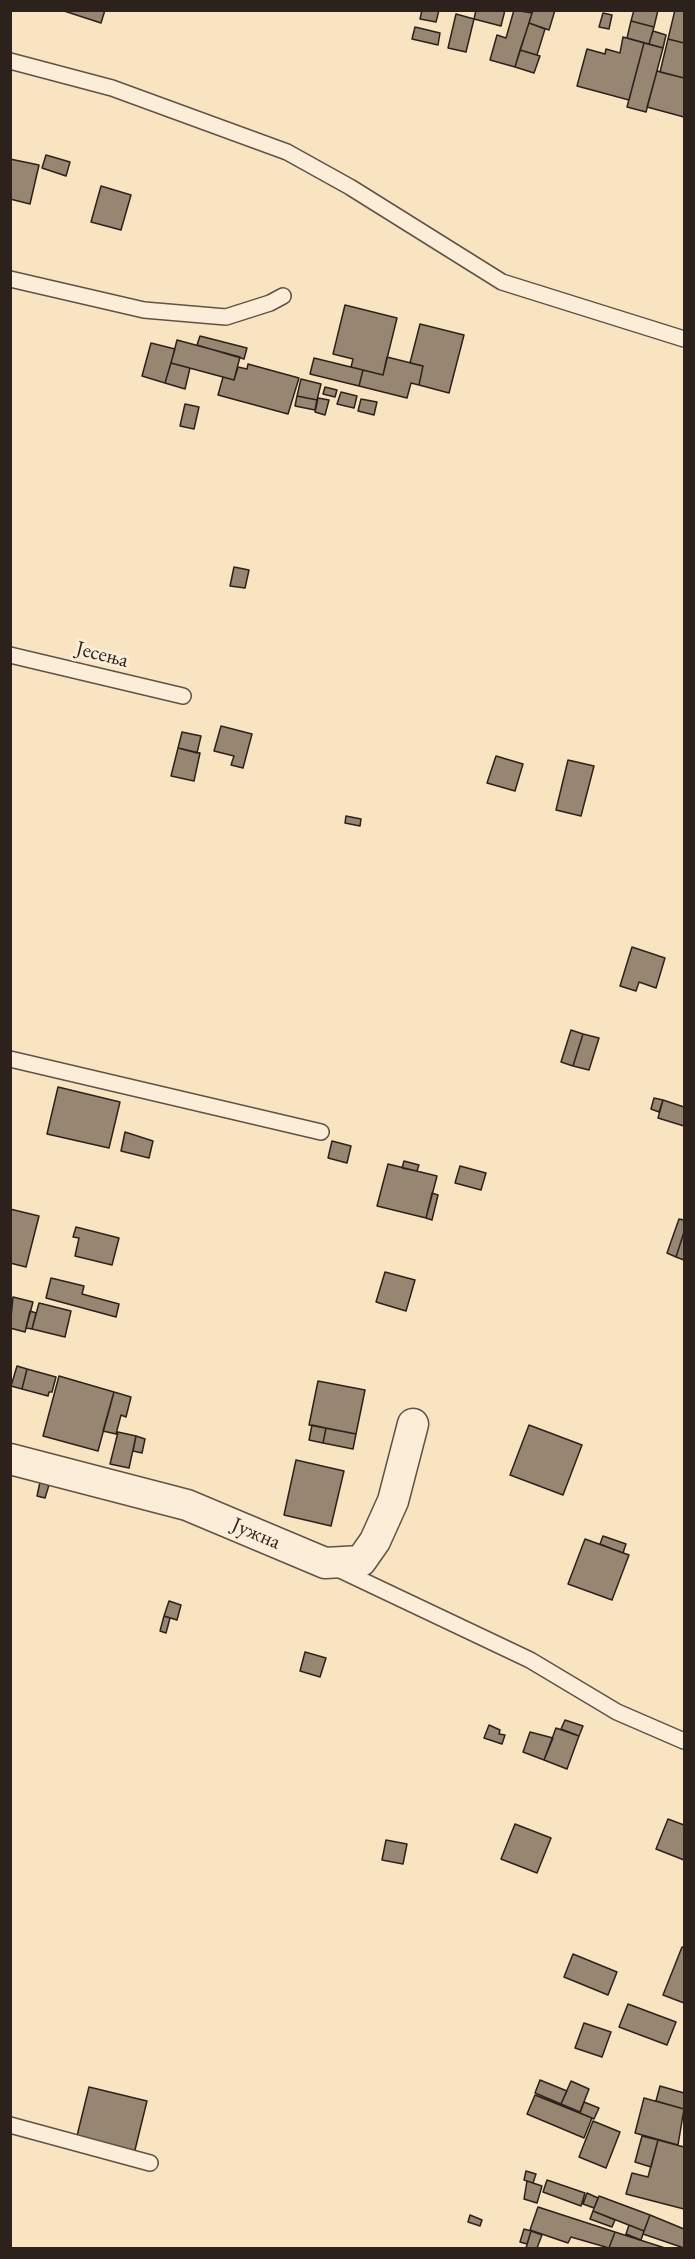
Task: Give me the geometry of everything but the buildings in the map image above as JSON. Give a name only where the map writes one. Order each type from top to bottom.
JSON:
[{"type":"street","name":"Јужна","points":[[10,1459],[188,1505],[325,1563],[361,1561],[375,1541],[393,1501],[412,1424]]},
{"type":"lane","points":[[10,61],[112,88],[287,152],[350,187],[502,282],[684,339]]},
{"type":"lane","points":[[10,279],[144,310],[226,317],[270,303],[283,296]]},
{"type":"lane","name":"Јесења","points":[[10,655],[183,696]]},
{"type":"lane","points":[[10,1059],[321,1132]]},
{"type":"lane","points":[[325,1563],[391,1597],[530,1660],[617,1712],[684,1741]]},
{"type":"lane","points":[[10,2125],[150,2163]]}]
